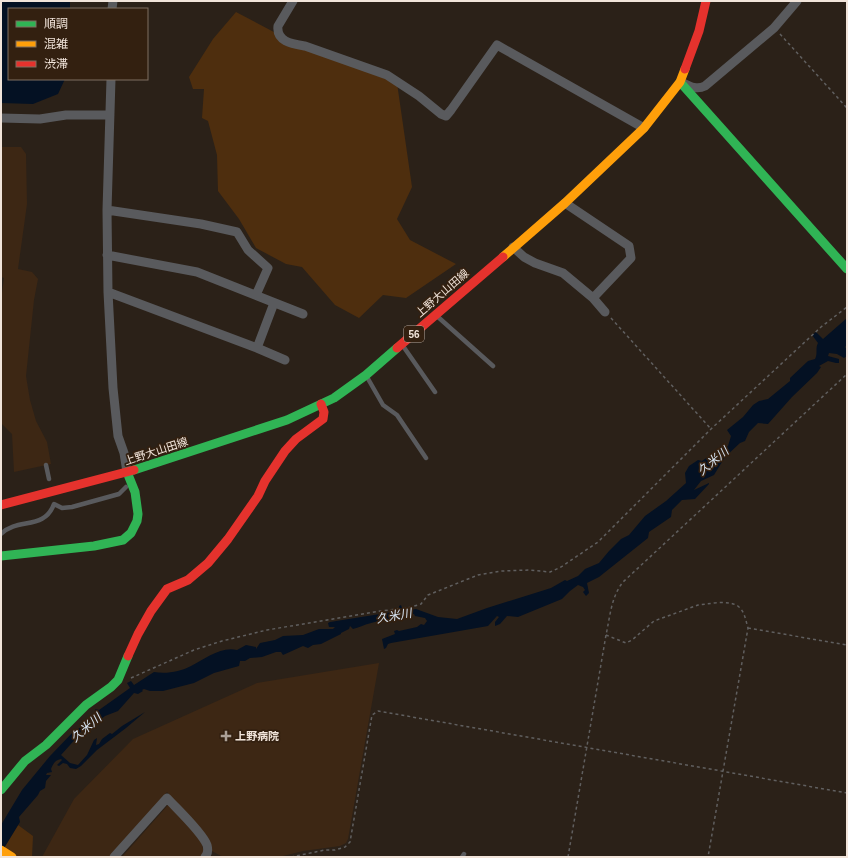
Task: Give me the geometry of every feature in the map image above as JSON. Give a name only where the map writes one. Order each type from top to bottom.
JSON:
[{"type":"main road","name":"上野大山田線","points":[[1,505],[125,473],[287,420],[334,398],[366,375],[564,203],[644,128],[680,82],[699,31],[706,1]]},
{"type":"main road","points":[[680,82],[847,269]]},
{"type":"main road","points":[[1,790],[25,761],[46,746],[86,705],[111,687],[118,680],[138,634],[166,589],[188,580],[208,563],[228,539],[258,496],[265,481],[285,451],[296,440],[323,419],[325,415],[321,404]]},
{"type":"main road","points":[[125,473],[128,494],[128,514]]},
{"type":"main road","points":[[1,556],[94,546],[122,540],[131,533],[137,521],[138,514],[135,492],[125,473]]},
{"type":"main road","points":[[1,548],[100,537],[116,533]]},
{"type":"main road","points":[[1,850],[12,857]]},
{"type":"street","points":[[293,1],[278,26],[279,36],[283,40],[305,46],[387,75],[419,96],[441,114],[446,116],[497,45],[644,128]]},
{"type":"street","points":[[680,82],[700,89],[706,86],[774,28],[797,1]]},
{"type":"street","points":[[111,80],[107,210],[108,292],[113,388],[118,436],[124,453],[125,473]]},
{"type":"street","points":[[1,118],[40,119],[66,115],[110,115]]},
{"type":"street","points":[[564,203],[629,246],[631,258],[593,298]]},
{"type":"street","points":[[107,210],[200,224],[237,232],[248,250],[268,268],[256,295]]},
{"type":"street","points":[[513,247],[524,257],[535,263],[562,273],[593,298],[605,312]]},
{"type":"street","points":[[107,255],[197,272],[303,314]]},
{"type":"street","points":[[108,292],[285,360]]},
{"type":"street","points":[[257,348],[274,303]]},
{"type":"street","points":[[114,857],[167,798],[200,835],[207,846],[209,856]]},
{"type":"lane","points":[[436,314],[493,366]]},
{"type":"lane","points":[[402,344],[434,392]]},
{"type":"lane","points":[[366,375],[383,405],[397,414],[426,458]]},
{"type":"lane","points":[[46,465],[49,479]]},
{"type":"lane","points":[[1,534],[13,525],[37,522],[50,512],[54,504],[62,508],[72,507],[119,494],[126,486]]},
{"type":"path","points":[[774,28],[847,108]]},
{"type":"path","points":[[125,681],[187,653],[222,640],[267,630],[380,611],[408,608],[421,604],[428,595],[478,575],[515,570],[550,572],[561,568],[598,542],[711,429],[821,327],[847,307]]},
{"type":"path","points":[[605,312],[711,429]]},
{"type":"path","points":[[568,857],[606,635],[617,589],[847,374]]},
{"type":"path","points":[[606,635],[626,643],[632,640],[654,621],[698,605],[727,603],[739,607],[743,613],[748,628],[708,857]]},
{"type":"path","points":[[748,628],[847,645]]},
{"type":"path","points":[[291,857],[325,850],[335,850],[345,847],[350,842],[372,715],[378,711],[847,793]]},
{"type":"shaded area","points":[[236,12],[304,48],[397,83],[412,187],[397,219],[410,240],[456,264],[406,298],[383,295],[359,318],[335,305],[302,267],[286,264],[256,248],[239,219],[218,191],[217,155],[208,121],[202,118],[204,89],[193,89],[189,77],[213,39]]},
{"type":"shaded area","points":[[1,147],[21,147],[26,154],[27,204],[18,269],[32,272],[38,279],[34,300],[26,376],[30,400],[36,421],[47,442],[51,464],[14,472],[12,434],[1,423],[1,300],[4,278],[1,277]]},
{"type":"shaded area","points":[[379,663],[348,839],[346,843],[340,846],[303,851],[279,857],[223,857],[210,850],[192,820],[167,792],[111,857],[42,857],[74,799],[133,739],[257,683]]},
{"type":"shaded area","points":[[168,805],[172,805],[201,841],[203,849],[210,857],[122,857]]},
{"type":"shaded area","points":[[18,825],[33,836],[32,857],[1,857],[1,853]]},
{"type":"water","points":[[1,1],[70,1],[70,8],[8,8],[8,80],[65,80],[58,94],[33,104],[1,103]]},
{"type":"water","name":"久米川","points":[[847,318],[847,345],[845,347],[847,349],[847,356],[844,358],[837,354],[829,353],[828,356],[839,359],[839,363],[828,361],[819,366],[821,367],[817,373],[792,397],[768,424],[758,423],[749,432],[745,441],[740,443],[725,457],[714,475],[701,481],[694,490],[709,484],[695,499],[682,500],[672,510],[671,517],[649,532],[648,538],[599,577],[587,583],[589,593],[586,596],[583,592],[585,590],[583,587],[578,585],[562,599],[518,617],[507,616],[500,624],[495,626],[495,622],[499,617],[497,616],[488,626],[391,643],[384,649],[382,639],[395,634],[394,631],[417,627],[421,624],[424,625],[427,621],[425,618],[406,613],[407,615],[402,618],[395,617],[392,620],[377,621],[353,629],[350,626],[349,629],[341,634],[321,644],[313,645],[308,648],[303,646],[283,655],[281,652],[276,652],[262,657],[240,661],[239,666],[214,673],[194,683],[163,691],[150,691],[144,689],[138,694],[134,693],[118,711],[105,716],[83,733],[82,731],[80,732],[61,755],[70,763],[78,765],[87,755],[94,740],[97,738],[96,745],[99,744],[102,739],[110,733],[112,734],[145,712],[97,750],[76,769],[70,768],[67,764],[63,763],[59,766],[57,765],[62,760],[61,759],[56,761],[51,769],[52,772],[47,773],[46,775],[51,775],[46,781],[45,788],[40,791],[19,817],[20,822],[1,853],[1,825],[22,790],[50,756],[74,731],[85,725],[85,722],[95,713],[96,709],[99,710],[130,688],[127,683],[131,681],[134,685],[154,672],[168,673],[182,670],[219,651],[231,649],[237,650],[246,645],[256,647],[256,649],[260,643],[275,640],[283,636],[303,635],[319,629],[333,629],[335,627],[329,627],[328,623],[330,622],[399,611],[399,606],[401,605],[403,611],[416,609],[438,617],[457,619],[551,588],[565,580],[567,581],[578,576],[585,569],[599,563],[621,539],[629,535],[645,516],[666,501],[686,483],[685,473],[689,466],[698,460],[702,461],[712,454],[717,455],[728,446],[731,436],[727,430],[743,417],[753,405],[759,401],[768,399],[790,381],[790,378],[808,361],[815,359],[818,343],[812,335],[816,332],[823,339]]},
{"type":"traffic: fast","points":[[680,82],[847,269]]},
{"type":"traffic: fast","points":[[134,470],[287,420],[334,398],[366,375],[397,348]]},
{"type":"traffic: fast","points":[[1,556],[94,546],[123,540],[131,533],[137,521],[138,514],[135,492],[127,472]]},
{"type":"traffic: fast","points":[[1,790],[25,761],[46,745],[86,705],[111,687],[118,680],[128,656]]},
{"type":"traffic: slow","points":[[503,257],[565,203],[644,128],[680,82],[685,69]]},
{"type":"traffic: slow","points":[[1,850],[12,857]]},
{"type":"traffic: jam","points":[[685,69],[699,31],[706,1]]},
{"type":"traffic: jam","points":[[397,348],[503,257]]},
{"type":"traffic: jam","points":[[128,656],[151,611],[167,589],[188,580],[208,563],[228,539],[258,496],[265,481],[285,451],[296,439],[323,419],[324,412],[321,404]]},
{"type":"traffic: jam","points":[[1,505],[134,470]]},
{"type":"place","name":"上野病院","points":[[226,736]]}]
